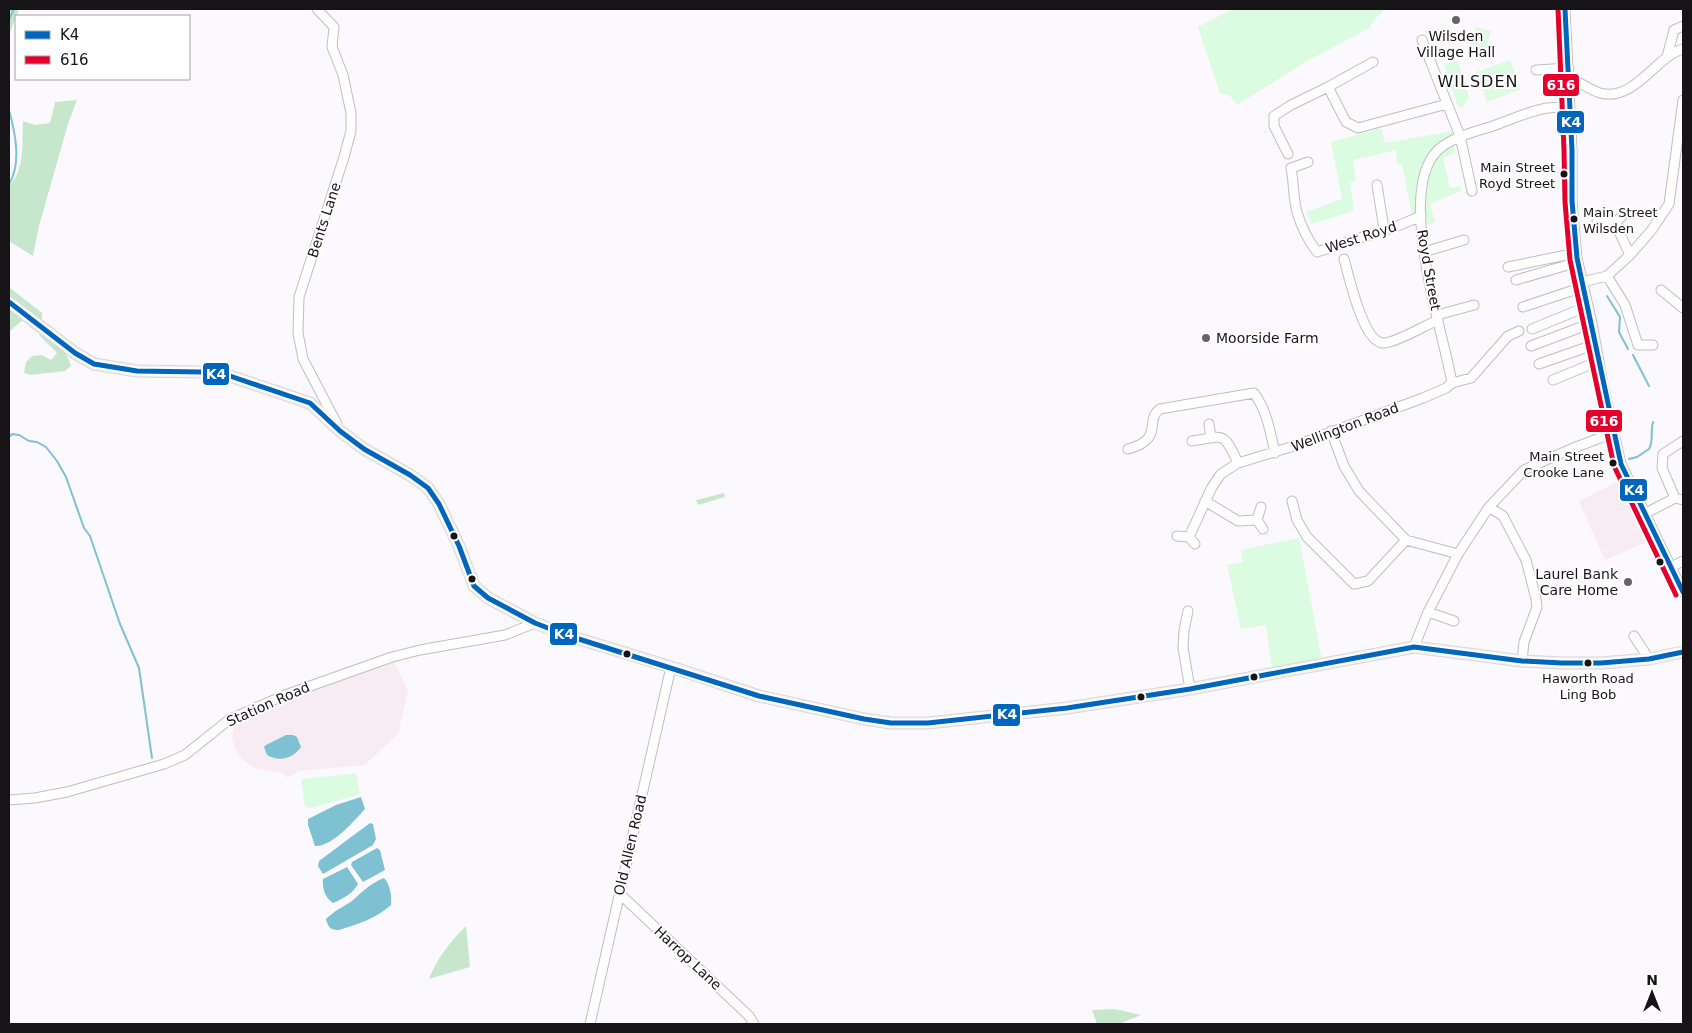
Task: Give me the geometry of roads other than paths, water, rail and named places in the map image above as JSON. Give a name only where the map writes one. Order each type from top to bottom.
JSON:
[{"type":"main road","points":[[9,302],[75,353],[94,364],[137,371],[201,372],[226,375],[310,403],[364,450],[410,475],[428,488],[439,504],[459,546],[474,586],[488,598],[535,623],[566,635],[758,696],[864,719],[891,723],[928,723],[1067,708],[1190,689],[1414,647],[1522,662],[1562,663],[1602,663],[1649,659],[1683,652]]},
{"type":"street","name":"Bents Lane","points":[[317,9],[334,26],[332,47],[343,75],[351,113],[351,131],[300,297],[298,333],[302,359],[340,431]]},
{"type":"street","points":[[1565,9],[1569,72],[1572,202],[1577,258],[1621,464],[1683,592]]},
{"type":"street","points":[[1667,57],[1674,30],[1683,26]]},
{"type":"street","points":[[1422,40],[1460,136],[1472,191]]},
{"type":"street","points":[[1536,70],[1569,72],[1599,93],[1611,95],[1632,88],[1667,57],[1677,50],[1683,49]]},
{"type":"street","points":[[1288,154],[1274,126],[1274,116],[1291,104],[1328,87],[1373,62]]},
{"type":"street","points":[[1328,87],[1346,122],[1358,128],[1446,104]]},
{"type":"street","points":[[1523,307],[1606,276],[1630,255],[1651,231],[1669,204],[1683,100]]},
{"type":"street","name":"Royd Street","points":[[1452,383],[1424,252],[1421,192],[1426,167],[1438,150],[1460,136],[1546,108],[1570,108]]},
{"type":"street","name":"West Royd","points":[[1308,162],[1291,168],[1297,211],[1310,242],[1317,252],[1400,225],[1421,216]]},
{"type":"street","points":[[1377,185],[1384,229]]},
{"type":"street","points":[[1597,221],[1614,223],[1623,215]]},
{"type":"street","points":[[1614,223],[1630,255]]},
{"type":"street","points":[[1424,252],[1464,240]]},
{"type":"street","points":[[1344,258],[1364,324],[1374,340],[1383,344],[1393,341],[1438,318],[1474,305]]},
{"type":"street","points":[[1508,266],[1536,261],[1577,258]]},
{"type":"street","points":[[1516,280],[1540,273],[1577,258]]},
{"type":"street","points":[[1536,261],[1540,273]]},
{"type":"street","points":[[1606,276],[1625,305],[1638,345],[1652,345]]},
{"type":"street","points":[[1661,290],[1681,303]]},
{"type":"street","points":[[1532,329],[1588,306]]},
{"type":"street","points":[[1531,346],[1592,324]]},
{"type":"street","name":"Wellington Road","points":[[1177,536],[1192,540],[1205,501],[1212,487],[1221,474],[1238,463],[1275,452],[1423,398],[1446,388],[1452,383],[1471,378],[1508,336],[1519,332]]},
{"type":"street","points":[[1539,364],[1596,344]]},
{"type":"street","points":[[1553,380],[1599,361]]},
{"type":"street","points":[[1128,449],[1140,446],[1148,438],[1152,432],[1155,414],[1160,409],[1254,393],[1265,413],[1275,452]]},
{"type":"street","points":[[1209,424],[1211,438]]},
{"type":"street","points":[[1331,431],[1344,466],[1359,491],[1406,540],[1458,554]]},
{"type":"street","points":[[1414,647],[1428,612],[1458,554],[1489,507],[1524,470],[1613,433]]},
{"type":"street","points":[[1192,441],[1211,438],[1226,440],[1238,463]]},
{"type":"street","points":[[1644,514],[1679,499],[1662,468],[1663,454],[1683,441]]},
{"type":"street","points":[[1205,501],[1238,521],[1257,520]]},
{"type":"street","points":[[1292,501],[1297,520],[1307,538],[1354,584],[1368,581],[1406,540]]},
{"type":"street","points":[[1260,507],[1257,520],[1263,529]]},
{"type":"street","points":[[1489,507],[1503,516],[1526,560],[1536,599],[1537,607],[1524,642],[1522,662]]},
{"type":"street","points":[[1670,568],[1683,561]]},
{"type":"street","points":[[1188,611],[1183,648],[1190,689]]},
{"type":"street","points":[[1428,612],[1454,621]]},
{"type":"street","name":"Station Road","points":[[9,800],[36,798],[67,792],[164,764],[185,755],[230,719],[285,695],[392,657],[420,650],[505,635],[535,623]]},
{"type":"street","points":[[1634,636],[1649,659]]},
{"type":"street","name":"Old Allen Road","points":[[590,1024],[671,667]]},
{"type":"street","name":"Harrop Lane","points":[[619,892],[749,1016],[754,1024]]},
{"type":"water","points":[[286,735],[297,737],[301,747],[298,751],[290,757],[281,759],[267,755],[264,747]]},
{"type":"water","points":[[361,797],[365,809],[355,820],[335,838],[322,845],[315,846],[308,825],[308,819],[336,805]]},
{"type":"water","points":[[370,823],[373,824],[376,839],[373,845],[323,874],[318,866],[319,861]]},
{"type":"water","points":[[377,848],[380,850],[385,870],[363,882],[351,865],[352,862]]},
{"type":"water","points":[[347,867],[358,884],[347,895],[333,903],[325,892],[323,879]]},
{"type":"water","points":[[384,878],[390,890],[391,905],[380,914],[360,923],[339,930],[330,928],[326,919],[329,916],[352,901],[371,885]]},
{"type":"waterway","points":[[9,20],[14,9]]},
{"type":"waterway","points":[[9,110],[16,147],[15,167],[9,184]]},
{"type":"waterway","points":[[1607,296],[1620,317],[1619,332],[1628,349]]},
{"type":"waterway","points":[[1633,355],[1649,386]]},
{"type":"waterway","points":[[1629,459],[1637,457],[1649,449],[1653,422]]},
{"type":"waterway","points":[[9,437],[12,434],[19,435],[46,447],[66,477],[84,528],[90,536],[120,624],[139,668],[152,758]]},
{"type":"place","name":"Wilsden Village Hall","points":[[1456,20]]},
{"type":"place","name":"Main Street Royd Street","points":[[1564,174]]},
{"type":"place","name":"Main Street Wilsden","points":[[1574,219]]},
{"type":"place","name":"Moorside Farm","points":[[1206,338]]},
{"type":"place","name":"Main Street Crooke Lane","points":[[1613,463]]},
{"type":"place","name":"Laurel Bank Care Home","points":[[1628,582]]},
{"type":"place","name":"Haworth Road Ling Bob","points":[[1588,663]]},
{"type":"district","name":"WILSDEN","points":[[1478,81]]}]
